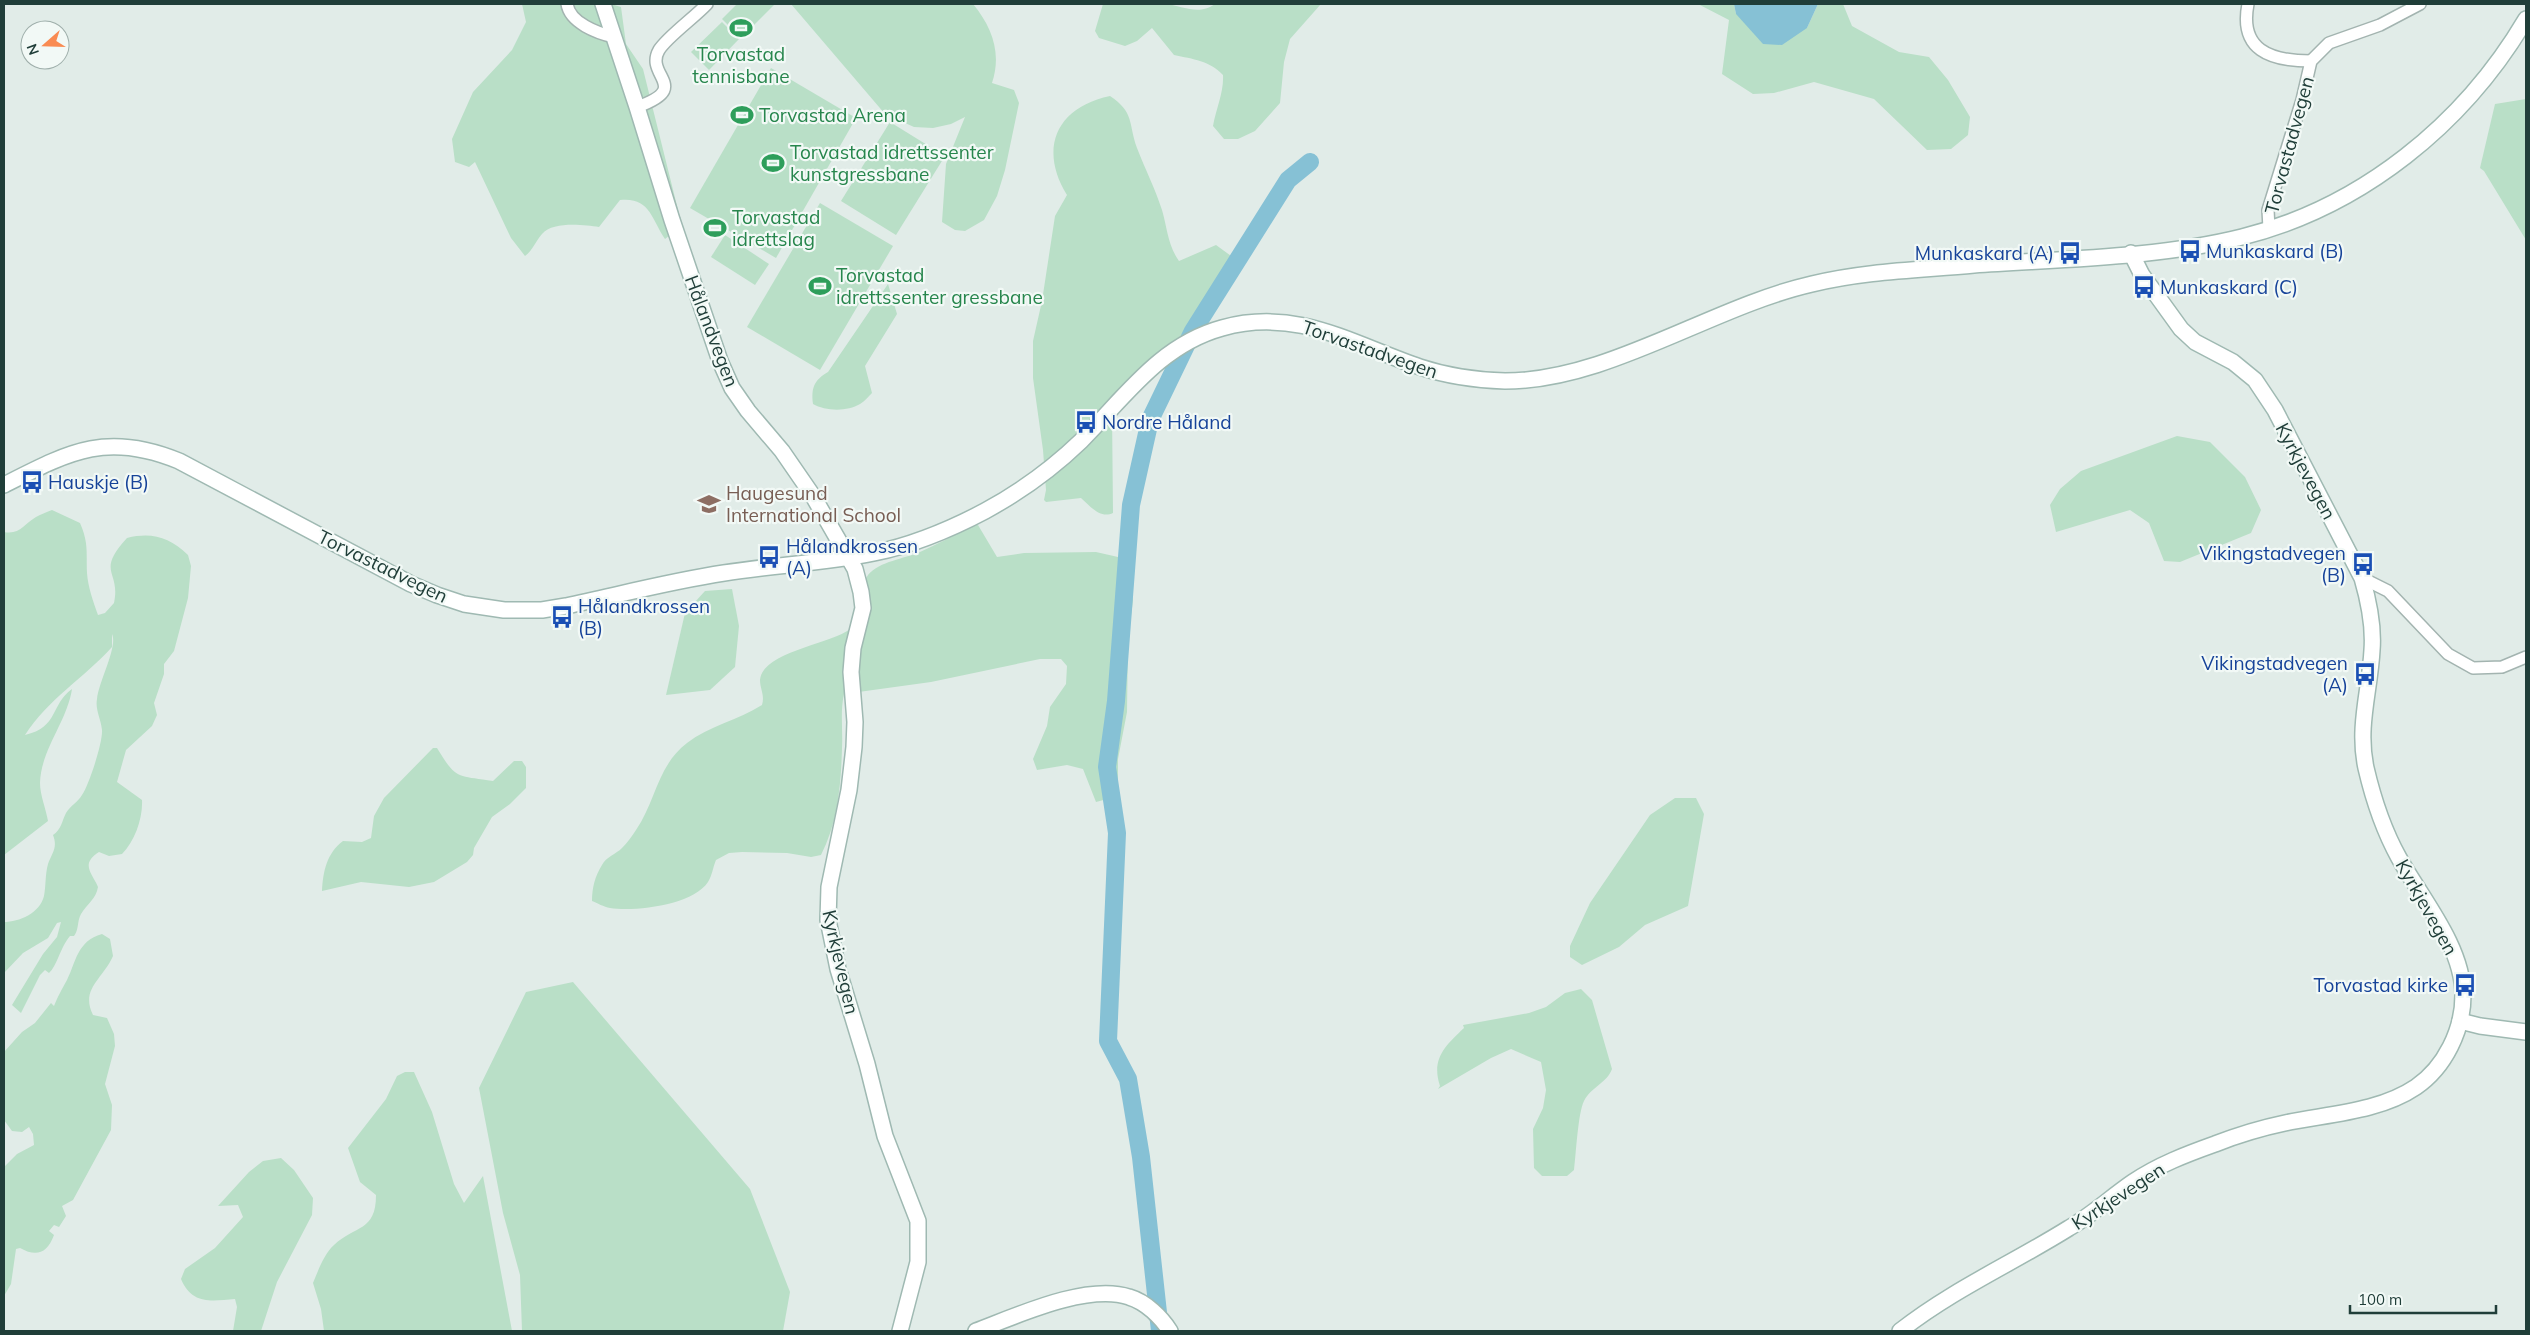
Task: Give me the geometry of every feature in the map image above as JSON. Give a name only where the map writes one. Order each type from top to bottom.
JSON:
[{"type":"main road","name":"Hålandvegen","points":[[603,4],[674,229],[723,369],[748,411],[805,484],[846,558]]},
{"type":"main road","name":"Torvastadvegen","points":[[4,485],[52,461],[91,448],[116,446],[146,449],[179,462],[411,584],[464,604],[504,610],[542,610],[724,572],[846,558],[884,551],[932,535],[1000,502],[1041,475],[1070,450],[1139,378],[1163,357],[1191,340],[1226,327],[1254,322],[1301,324],[1325,330],[1406,362],[1447,375],[1475,379],[1523,380],[1546,378],[1588,367],[1747,305],[1818,282],[1891,272],[2131,253],[2217,243],[2270,229],[2342,198],[2378,177],[2417,148],[2474,92],[2511,44],[2526,19]]},
{"type":"main road","name":"Kyrkjevegen","points":[[1900,1331],[1964,1289],[2072,1226],[2151,1171],[2237,1136],[2284,1123],[2368,1107],[2409,1091],[2428,1077],[2442,1060],[2454,1038],[2460,1021],[2463,996],[2462,979],[2456,956],[2398,855],[2385,826],[2365,764],[2362,727],[2372,653],[2373,629],[2368,598],[2362,578],[2274,410],[2255,380],[2233,362],[2194,342],[2181,329],[2142,275],[2131,253]]},
{"type":"main road","name":"Kyrkjevegen","points":[[846,558],[857,576],[863,608],[853,648],[851,672],[855,722],[854,747],[849,790],[829,887],[828,920],[838,969],[867,1064],[885,1136],[918,1221],[918,1262],[900,1331]]},
{"type":"main road","points":[[2460,1021],[2480,1026],[2526,1032]]},
{"type":"main road","points":[[976,1331],[1044,1306],[1083,1296],[1108,1293],[1130,1297],[1146,1305],[1164,1321],[1170,1331]]},
{"type":"street","points":[[568,4],[571,14],[576,19],[603,34],[614,37]]},
{"type":"street","points":[[637,107],[656,100],[663,94],[664,82],[656,61],[659,50],[707,4]]},
{"type":"street","name":"Torvastadvegen","points":[[2248,4],[2245,19],[2252,43],[2262,53],[2295,61],[2311,61]]},
{"type":"street","name":"Torvastadvegen","points":[[2270,229],[2268,210],[2302,100],[2311,61],[2329,43],[2380,25],[2420,4]]},
{"type":"street","points":[[2362,578],[2388,591],[2448,654],[2473,668],[2502,667],[2526,656]]},
{"type":"green space","points":[[1158,3],[1197,10],[1209,8],[1215,4],[1321,4],[1290,39],[1284,62],[1280,103],[1255,131],[1238,139],[1224,139],[1213,126],[1221,94],[1223,75],[1207,64],[1174,55],[1152,28],[1137,41],[1125,46],[1099,38],[1095,31],[1103,4]]},
{"type":"green space","points":[[522,4],[611,4],[621,7],[626,44],[643,69],[682,226],[665,239],[644,205],[630,200],[620,200],[599,227],[569,225],[553,227],[542,234],[525,256],[511,238],[475,162],[469,167],[455,162],[452,139],[473,92],[512,50],[526,22]]},
{"type":"green space","name":"Torvastad tennisbane","points":[[737,4],[775,4],[741,38],[722,19]]},
{"type":"green space","points":[[791,4],[973,4],[990,31],[993,41],[996,61],[992,83],[1014,90],[1019,103],[1005,170],[997,196],[984,220],[965,231],[955,230],[942,222],[946,164],[965,117],[951,124],[933,128],[914,127],[885,114]]},
{"type":"green space","points":[[1698,4],[1734,4],[1736,14],[1807,28],[1818,4],[1843,4],[1852,26],[1899,52],[1929,57],[1948,80],[1970,117],[1968,135],[1951,149],[1927,150],[1874,99],[1814,82],[1774,93],[1753,94],[1722,74],[1729,20]]},
{"type":"green space","points":[[722,22],[739,39],[709,70],[691,52]]},
{"type":"green space","name":"Torvastad idrettssenter kunstgressbane","points":[[771,68],[856,118],[776,258],[690,208]]},
{"type":"green space","points":[[1110,96],[1124,108],[1130,119],[1137,148],[1162,210],[1170,243],[1179,261],[1216,245],[1238,261],[1220,282],[1206,305],[1209,305],[1112,411],[1113,513],[1104,514],[1096,511],[1081,498],[1046,502],[1044,500],[1046,490],[1043,450],[1033,378],[1033,341],[1042,301],[1055,216],[1067,195],[1058,178],[1054,161],[1054,146],[1058,132],[1065,120],[1077,110],[1092,101]]},
{"type":"green space","points":[[2526,99],[2526,240],[2484,171],[2480,168],[2495,104]]},
{"type":"green space","points":[[890,122],[945,156],[896,235],[841,201]]},
{"type":"green space","name":"Torvastad idrettssenter gressbane","points":[[820,203],[893,246],[820,370],[747,327]]},
{"type":"green space","points":[[725,235],[769,264],[755,285],[711,257]]},
{"type":"green space","points":[[888,284],[897,314],[865,366],[872,393],[855,407],[830,409],[813,404],[814,385],[819,378],[828,372]]},
{"type":"green space","points":[[2177,436],[2210,442],[2245,477],[2261,510],[2251,533],[2180,562],[2164,561],[2149,523],[2130,510],[2056,532],[2050,505],[2060,489],[2081,471]]},
{"type":"green space","points":[[52,510],[80,523],[86,543],[88,584],[98,615],[105,613],[114,603],[115,592],[111,571],[112,558],[127,538],[152,536],[167,540],[188,555],[191,566],[188,598],[174,651],[164,664],[164,674],[154,703],[157,715],[152,726],[126,750],[117,782],[142,800],[137,829],[131,843],[122,854],[109,856],[99,852],[93,856],[89,869],[98,887],[95,895],[81,914],[76,934],[70,936],[52,970],[49,973],[45,970],[40,975],[21,1013],[12,1005],[43,954],[57,937],[61,922],[57,923],[48,938],[23,953],[4,973],[4,922],[22,918],[34,912],[42,902],[46,872],[55,847],[53,835],[60,828],[66,813],[82,795],[95,763],[102,736],[97,707],[98,692],[112,647],[44,710],[25,735],[44,727],[65,695],[72,689],[65,713],[49,747],[41,771],[40,788],[48,821],[4,855],[4,532],[14,532],[36,517]]},
{"type":"green space","points":[[970,525],[978,525],[997,557],[1024,553],[1096,552],[1118,557],[1124,564],[1133,600],[1128,640],[1127,712],[1118,759],[1118,788],[1115,797],[1096,802],[1083,769],[1067,765],[1037,770],[1033,759],[1047,726],[1050,707],[1066,684],[1067,666],[1061,659],[1040,659],[931,682],[844,694],[842,762],[838,803],[827,842],[821,855],[811,857],[787,853],[729,853],[716,860],[708,882],[701,890],[677,901],[648,908],[621,909],[608,907],[592,901],[594,882],[600,869],[606,860],[624,846],[636,830],[643,819],[663,773],[677,752],[687,743],[705,732],[762,705],[763,698],[760,680],[764,670],[772,662],[850,629],[856,618],[865,580],[873,570],[886,563],[920,552]]},
{"type":"green space","points":[[732,589],[739,626],[735,667],[710,690],[666,695],[685,613],[705,591]]},
{"type":"green space","points":[[433,748],[437,748],[454,771],[465,777],[493,781],[514,761],[522,761],[526,767],[526,788],[510,804],[492,817],[474,848],[473,855],[467,862],[434,882],[409,887],[361,882],[322,891],[323,876],[333,851],[343,841],[362,842],[371,838],[374,816],[384,798]]},
{"type":"green space","points":[[1675,798],[1696,798],[1704,814],[1688,906],[1645,925],[1619,947],[1582,965],[1570,957],[1570,946],[1590,903],[1650,815]]},
{"type":"green space","points":[[102,934],[110,939],[113,956],[94,984],[89,998],[93,1015],[107,1018],[114,1034],[115,1046],[105,1084],[112,1105],[111,1130],[73,1200],[62,1206],[66,1216],[59,1227],[54,1225],[49,1231],[54,1235],[48,1246],[36,1253],[20,1248],[16,1249],[11,1284],[4,1296],[4,1167],[17,1154],[34,1145],[33,1134],[29,1127],[22,1132],[12,1131],[4,1120],[4,1052],[22,1032],[35,1023],[51,1003],[54,1006],[82,947],[94,937]]},
{"type":"green space","points":[[573,982],[750,1189],[790,1292],[783,1331],[522,1331],[520,1275],[503,1213],[479,1088],[526,992]]},
{"type":"green space","points":[[1581,989],[1592,1000],[1612,1069],[1610,1074],[1584,1101],[1579,1124],[1574,1170],[1567,1176],[1542,1176],[1534,1168],[1533,1129],[1543,1108],[1546,1090],[1541,1062],[1511,1049],[1491,1058],[1438,1089],[1440,1086],[1437,1068],[1446,1047],[1464,1028],[1463,1025],[1529,1013],[1546,1007],[1565,993]]},
{"type":"green space","points":[[405,1072],[414,1072],[432,1112],[454,1184],[464,1203],[483,1176],[512,1331],[324,1331],[321,1309],[313,1283],[317,1273],[330,1249],[368,1222],[375,1207],[376,1195],[360,1182],[348,1148],[386,1099],[397,1076]]},
{"type":"green space","points":[[281,1158],[294,1170],[313,1198],[312,1215],[277,1282],[261,1331],[233,1331],[237,1307],[235,1299],[203,1300],[191,1293],[181,1279],[185,1269],[215,1248],[243,1217],[238,1205],[218,1206],[249,1172],[263,1161]]},
{"type":"water","points":[[1734,4],[1818,4],[1807,28],[1782,45],[1763,44],[1736,14]]},
{"type":"waterway","points":[[1160,1331],[1141,1157],[1128,1079],[1108,1041],[1117,833],[1107,767],[1116,701],[1131,505],[1150,420],[1193,331],[1288,180],[1310,162]]},
{"type":"place","name":"Torvastad tennisbane","points":[[741,28]]},
{"type":"place","name":"Torvastad Arena","points":[[742,115]]},
{"type":"place","name":"Torvastad idrettssenter kunstgressbane","points":[[773,163]]},
{"type":"place","name":"Torvastad idrettslag","points":[[715,228]]},
{"type":"place","name":"Munkaskard (B)","points":[[2190,251]]},
{"type":"place","name":"Munkaskard (A)","points":[[2070,253]]},
{"type":"place","name":"Torvastad idrettssenter gressbane","points":[[820,286]]},
{"type":"place","name":"Munkaskard (C)","points":[[2144,287]]},
{"type":"place","name":"Nordre Håland","points":[[1086,422]]},
{"type":"place","name":"Hauskje (B)","points":[[32,482]]},
{"type":"place","name":"Haugesund International School","points":[[709,504]]},
{"type":"place","name":"Hålandkrossen (A)","points":[[769,557]]},
{"type":"place","name":"Vikingstadvegen (B)","points":[[2363,564]]},
{"type":"place","name":"Hålandkrossen (B)","points":[[562,617]]},
{"type":"place","name":"Vikingstadvegen (A)","points":[[2365,674]]},
{"type":"place","name":"Torvastad kirke","points":[[2465,985]]}]
